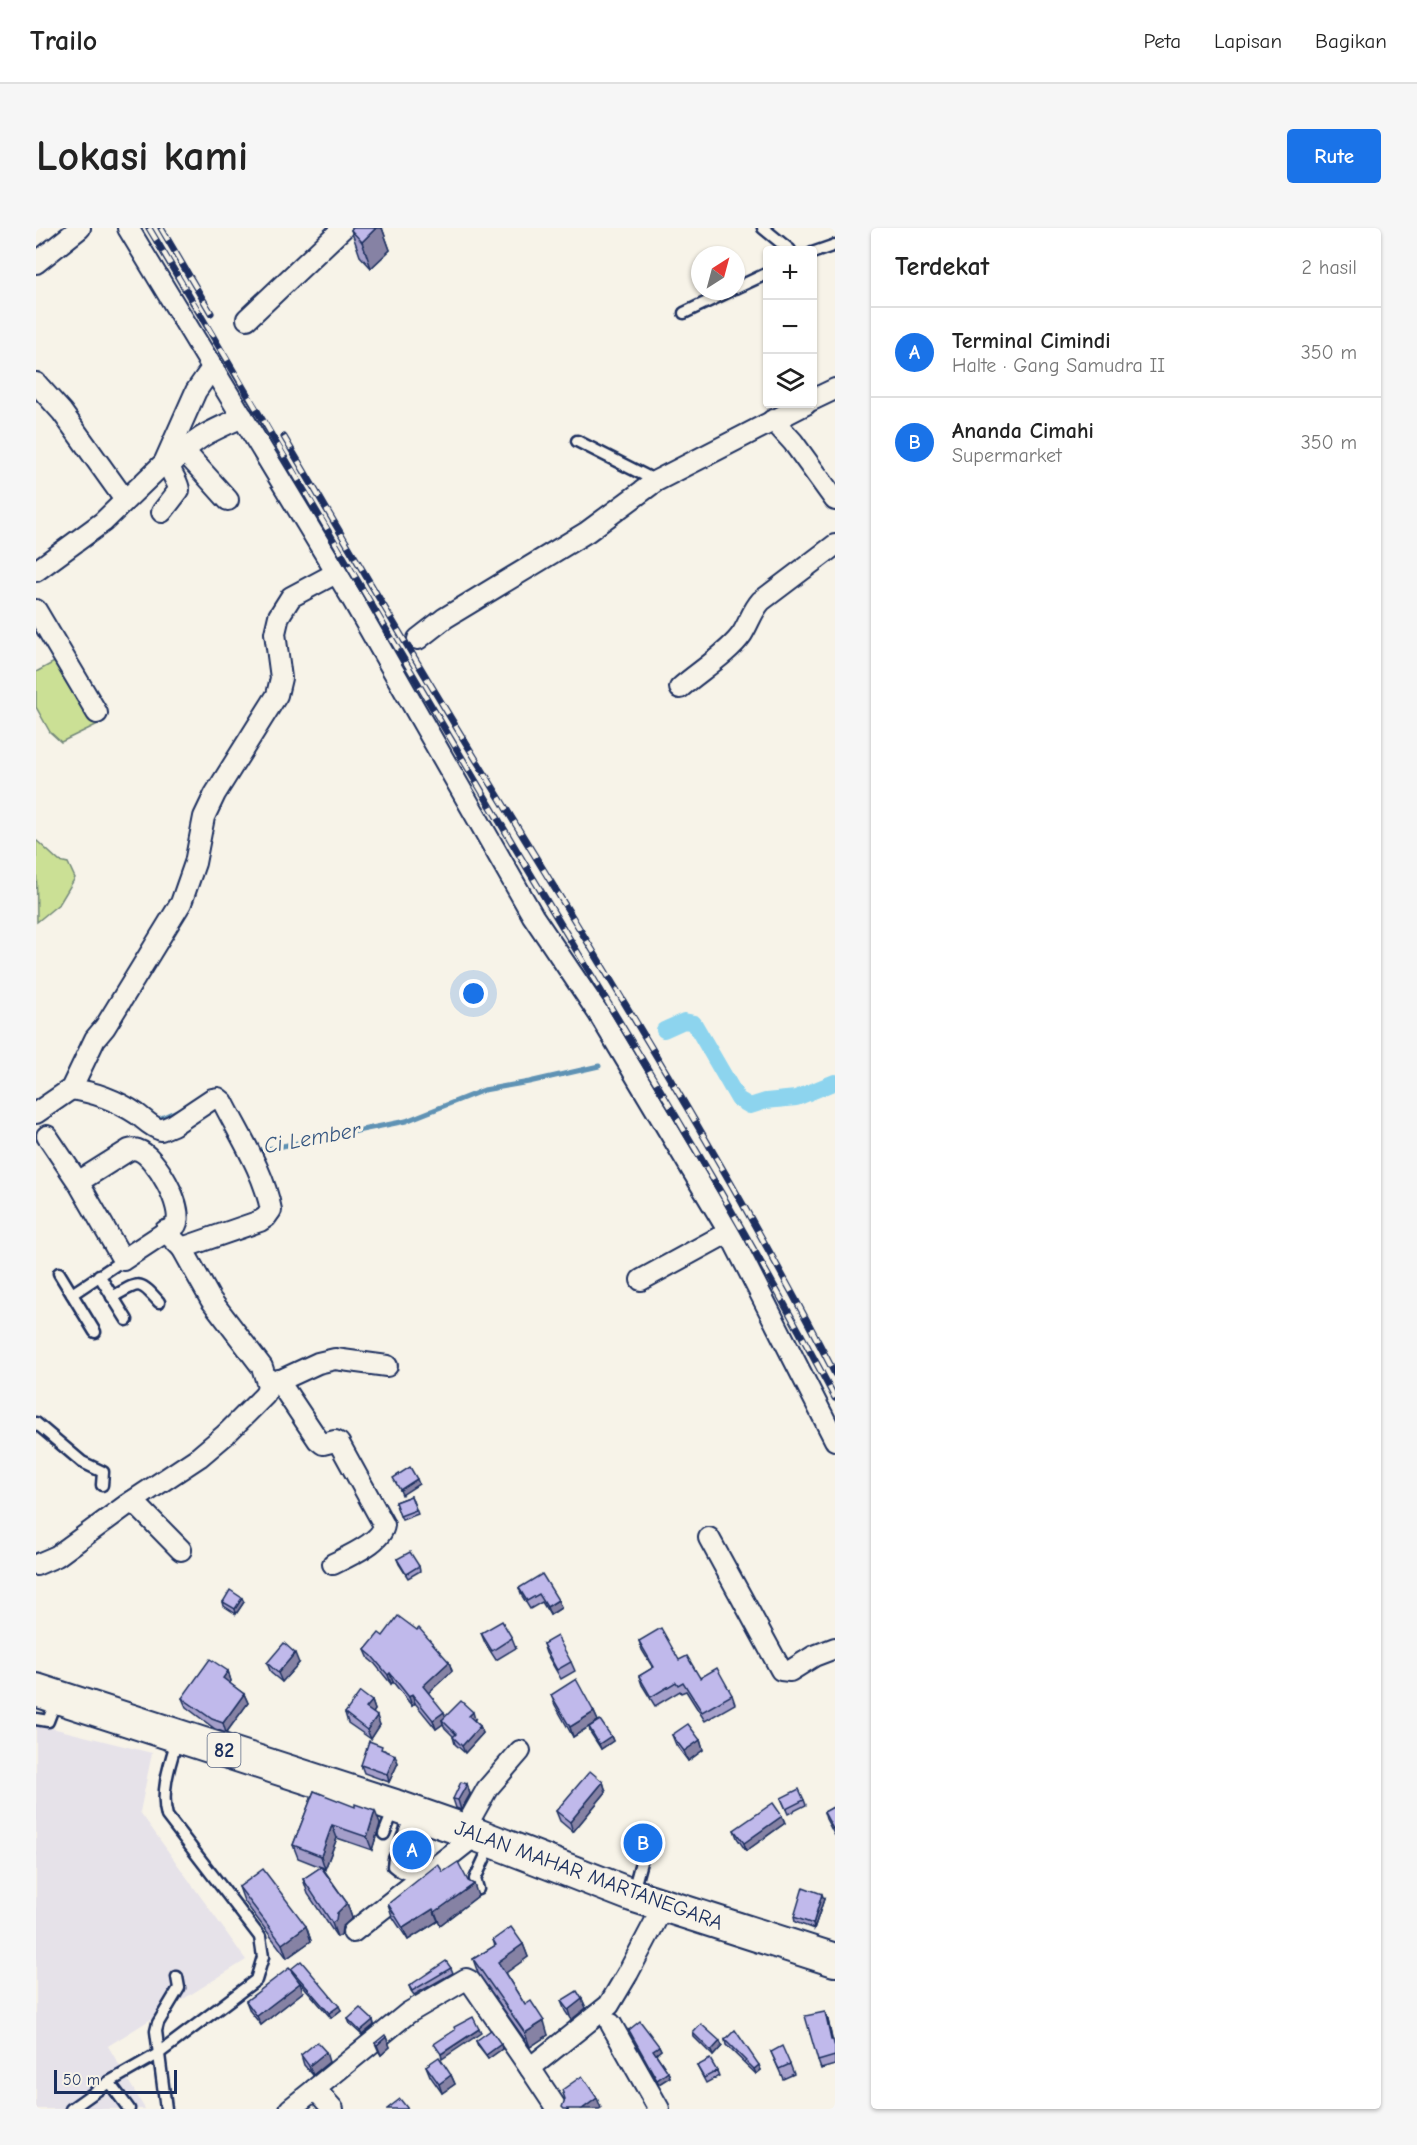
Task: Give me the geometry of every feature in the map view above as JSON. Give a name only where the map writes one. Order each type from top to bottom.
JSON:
[{"type":"main road","name":"JALAN MAHAR MARTANEGARA","points":[[43,1702],[178,1736],[403,1809],[632,1895],[834,1959]]},
{"type":"street","points":[[36,263],[80,228]]},
{"type":"street","points":[[129,228],[336,573],[533,916],[599,1014],[729,1232],[835,1440]]},
{"type":"street","points":[[247,319],[344,228]]},
{"type":"street","points":[[36,571],[104,522],[164,463],[196,391],[212,368]]},
{"type":"street","points":[[36,383],[62,412],[125,500]]},
{"type":"street","points":[[817,398],[835,389]]},
{"type":"street","points":[[418,639],[445,618],[587,532],[656,481],[798,408]]},
{"type":"street","points":[[162,512],[179,490],[178,483],[171,474],[170,466],[184,451],[208,432],[243,417]]},
{"type":"street","points":[[773,420],[793,442],[835,500]]},
{"type":"street","points":[[184,451],[228,500]]},
{"type":"street","points":[[680,688],[731,646],[742,634],[753,609],[761,600],[835,545]]},
{"type":"street","points":[[36,1113],[73,1082],[95,1039],[105,1027],[181,903],[195,863],[204,817],[215,794],[277,694],[281,678],[275,633],[279,616],[291,597],[336,573]]},
{"type":"street","points":[[36,610],[97,713]]},
{"type":"street","points":[[73,1082],[110,1099],[161,1130],[173,1125],[212,1099],[218,1098],[223,1102],[260,1174],[272,1210],[260,1221],[183,1248]]},
{"type":"street","points":[[47,1136],[78,1182],[123,1260],[176,1225],[179,1219],[177,1204],[157,1167],[141,1151],[129,1150],[78,1182]]},
{"type":"street","points":[[165,1231],[183,1248],[211,1300],[318,1440],[322,1444],[335,1441],[339,1443],[384,1525],[381,1536],[333,1564]]},
{"type":"street","points":[[641,1280],[729,1232]]},
{"type":"street","points":[[36,1565],[57,1556],[199,1457],[260,1401],[273,1383],[318,1363],[335,1359],[387,1366]]},
{"type":"street","points":[[133,1501],[181,1550]]},
{"type":"street","points":[[710,1538],[777,1667],[790,1671],[814,1656],[835,1648]]},
{"type":"street","points":[[353,1932],[477,1836],[487,1789],[520,1751]]},
{"type":"street","points":[[530,2068],[609,2005],[664,1905]]},
{"type":"street","points":[[290,2109],[408,2013],[463,1979],[470,1981],[557,2109]]},
{"type":"street","points":[[611,2024],[659,2109]]},
{"type":"street","points":[[315,2089],[333,2109]]},
{"type":"lane","points":[[763,228],[785,246]]},
{"type":"lane","points":[[817,252],[835,245]]},
{"type":"lane","points":[[745,284],[763,275]]},
{"type":"lane","points":[[684,313],[711,300]]},
{"type":"lane","points":[[577,441],[656,481]]},
{"type":"lane","points":[[72,1294],[123,1260]]},
{"type":"lane","points":[[59,1273],[95,1332]]},
{"type":"lane","points":[[99,1275],[127,1320]]},
{"type":"lane","points":[[112,1297],[136,1285],[141,1285],[146,1287],[159,1302]]},
{"type":"lane","points":[[36,1423],[82,1462],[103,1473],[102,1485]]},
{"type":"lane","points":[[71,2109],[109,2082],[158,2054],[256,1980],[263,1957],[260,1937],[167,1816],[164,1804],[178,1736]]},
{"type":"lane","points":[[384,1834],[403,1809]]},
{"type":"lane","points":[[403,1809],[393,1866],[403,1872],[417,1874],[477,1836]]},
{"type":"lane","points":[[477,1836],[475,1879],[478,1889]]},
{"type":"lane","points":[[632,1895],[641,1862]]},
{"type":"lane","points":[[166,2109],[156,2031],[158,2023],[179,1988],[177,1977]]},
{"type":"lane","points":[[109,2082],[129,2109]]},
{"type":"shaded area","points":[[36,1724],[152,1753],[140,1812],[246,1960],[108,2046],[145,2109],[36,2109]]},
{"type":"green space","points":[[58,660],[94,709],[98,724],[61,742],[50,732],[36,707],[36,672]]},
{"type":"green space","points":[[36,840],[59,861],[68,863],[75,878],[60,903],[37,922]]},
{"type":"building","points":[[352,228],[376,228],[362,242],[351,230]]},
{"type":"building","points":[[410,1467],[417,1479],[400,1490],[393,1478]]},
{"type":"building","points":[[411,1496],[416,1510],[400,1516],[395,1502]]},
{"type":"building","points":[[410,1552],[419,1566],[406,1574],[397,1559]]},
{"type":"building","points":[[542,1574],[558,1600],[547,1607],[539,1594],[527,1601],[519,1588]]},
{"type":"building","points":[[230,1590],[242,1598],[235,1609],[223,1602]]},
{"type":"building","points":[[398,1616],[417,1630],[419,1628],[449,1662],[423,1686],[444,1712],[433,1720],[412,1694],[409,1697],[390,1673],[388,1675],[365,1650],[379,1633],[383,1636]]},
{"type":"building","points":[[502,1621],[512,1638],[492,1651],[481,1633]]},
{"type":"building","points":[[661,1628],[679,1660],[687,1656],[700,1678],[717,1668],[732,1695],[702,1712],[683,1682],[678,1685],[676,1682],[651,1697],[639,1676],[654,1667],[639,1641]]},
{"type":"building","points":[[557,1636],[571,1662],[557,1670],[543,1644]]},
{"type":"building","points":[[284,1643],[295,1653],[278,1673],[267,1663]]},
{"type":"building","points":[[210,1659],[228,1671],[223,1678],[244,1694],[223,1723],[212,1719],[182,1698]]},
{"type":"building","points":[[576,1679],[594,1712],[570,1727],[551,1695]]},
{"type":"building","points":[[360,1692],[372,1701],[366,1708],[377,1716],[367,1730],[345,1713]]},
{"type":"building","points":[[461,1701],[473,1712],[469,1716],[480,1726],[462,1746],[453,1737],[456,1734],[442,1720]]},
{"type":"building","points":[[600,1720],[611,1736],[599,1744],[589,1727]]},
{"type":"building","points":[[688,1724],[700,1740],[684,1751],[672,1735]]},
{"type":"building","points":[[369,1741],[395,1755],[387,1774],[361,1765]]},
{"type":"building","points":[[590,1771],[603,1782],[570,1822],[556,1811]]},
{"type":"building","points":[[461,1782],[467,1784],[458,1800],[453,1799]]},
{"type":"building","points":[[799,1789],[804,1800],[786,1809],[781,1798]]},
{"type":"building","points":[[314,1791],[355,1807],[355,1804],[375,1811],[367,1837],[332,1825],[321,1856],[293,1845]]},
{"type":"building","points":[[773,1803],[782,1816],[744,1843],[734,1830]]},
{"type":"building","points":[[835,1806],[835,1828],[833,1829],[824,1812]]},
{"type":"building","points":[[458,1862],[468,1881],[474,1884],[435,1912],[433,1909],[403,1928],[388,1904],[438,1864],[443,1872]]},
{"type":"building","points":[[321,1867],[347,1903],[337,1913],[336,1920],[332,1923],[303,1879]]},
{"type":"building","points":[[263,1869],[306,1926],[282,1944],[239,1887]]},
{"type":"building","points":[[803,1887],[822,1894],[813,1924],[794,1917]]},
{"type":"building","points":[[511,1927],[523,1944],[498,1962],[525,2005],[531,2001],[544,2021],[525,2033],[473,1959],[496,1945],[493,1940]]},
{"type":"building","points":[[301,1961],[339,2006],[329,2013],[291,1969]]},
{"type":"building","points":[[446,1961],[451,1968],[412,1991],[409,1986]]},
{"type":"building","points":[[289,1968],[300,1983],[257,2016],[246,2001]]},
{"type":"building","points":[[577,1991],[582,1999],[568,2010],[561,2001]]},
{"type":"building","points":[[360,2008],[373,2020],[360,2031],[348,2019]]},
{"type":"building","points":[[825,2012],[831,2040],[835,2047],[835,2056],[818,2061],[805,2016]]},
{"type":"building","points":[[473,2017],[479,2029],[441,2054],[434,2044],[455,2030],[454,2027]]},
{"type":"building","points":[[640,2021],[659,2046],[653,2050],[668,2072],[657,2080],[629,2030]]},
{"type":"building","points":[[701,2024],[720,2041],[711,2051],[693,2033]]},
{"type":"building","points":[[491,2030],[501,2044],[486,2055],[476,2041]]},
{"type":"building","points":[[735,2030],[759,2065],[754,2069],[725,2040]]},
{"type":"building","points":[[385,2035],[386,2037],[377,2045],[375,2043]]},
{"type":"building","points":[[317,2042],[326,2052],[309,2066],[301,2055]]},
{"type":"building","points":[[782,2046],[790,2064],[779,2069],[771,2052]]},
{"type":"building","points":[[439,2057],[451,2075],[439,2084],[426,2066]]},
{"type":"building","points":[[710,2059],[717,2071],[704,2078],[697,2066]]},
{"type":"building","points":[[582,2076],[597,2098],[582,2109],[564,2109],[562,2107],[565,2099],[562,2090]]},
{"type":"building","points":[[400,2099],[408,2109],[387,2109]]},
{"type":"waterway","name":"Ci Lember","points":[[664,1030],[684,1021],[694,1023],[738,1099],[750,1106],[766,1101],[796,1098],[835,1082]]},
{"type":"waterway","name":"Ci Lember","points":[[255,1149],[258,1151],[406,1121],[484,1090],[599,1066]]},
{"type":"waterway","name":"Ci Lember","points":[[154,1117],[159,1119],[179,1110]]},
{"type":"railway","points":[[149,228],[721,1193],[835,1398]]},
{"type":"railway","points":[[161,228],[211,313]]},
{"type":"railway","points":[[284,437],[707,1143],[794,1296],[835,1374]]},
{"type":"place","name":"Ananda Cimahi","points":[[643,1843]]},
{"type":"place","name":"Terminal Cimindi","points":[[412,1850]]}]
